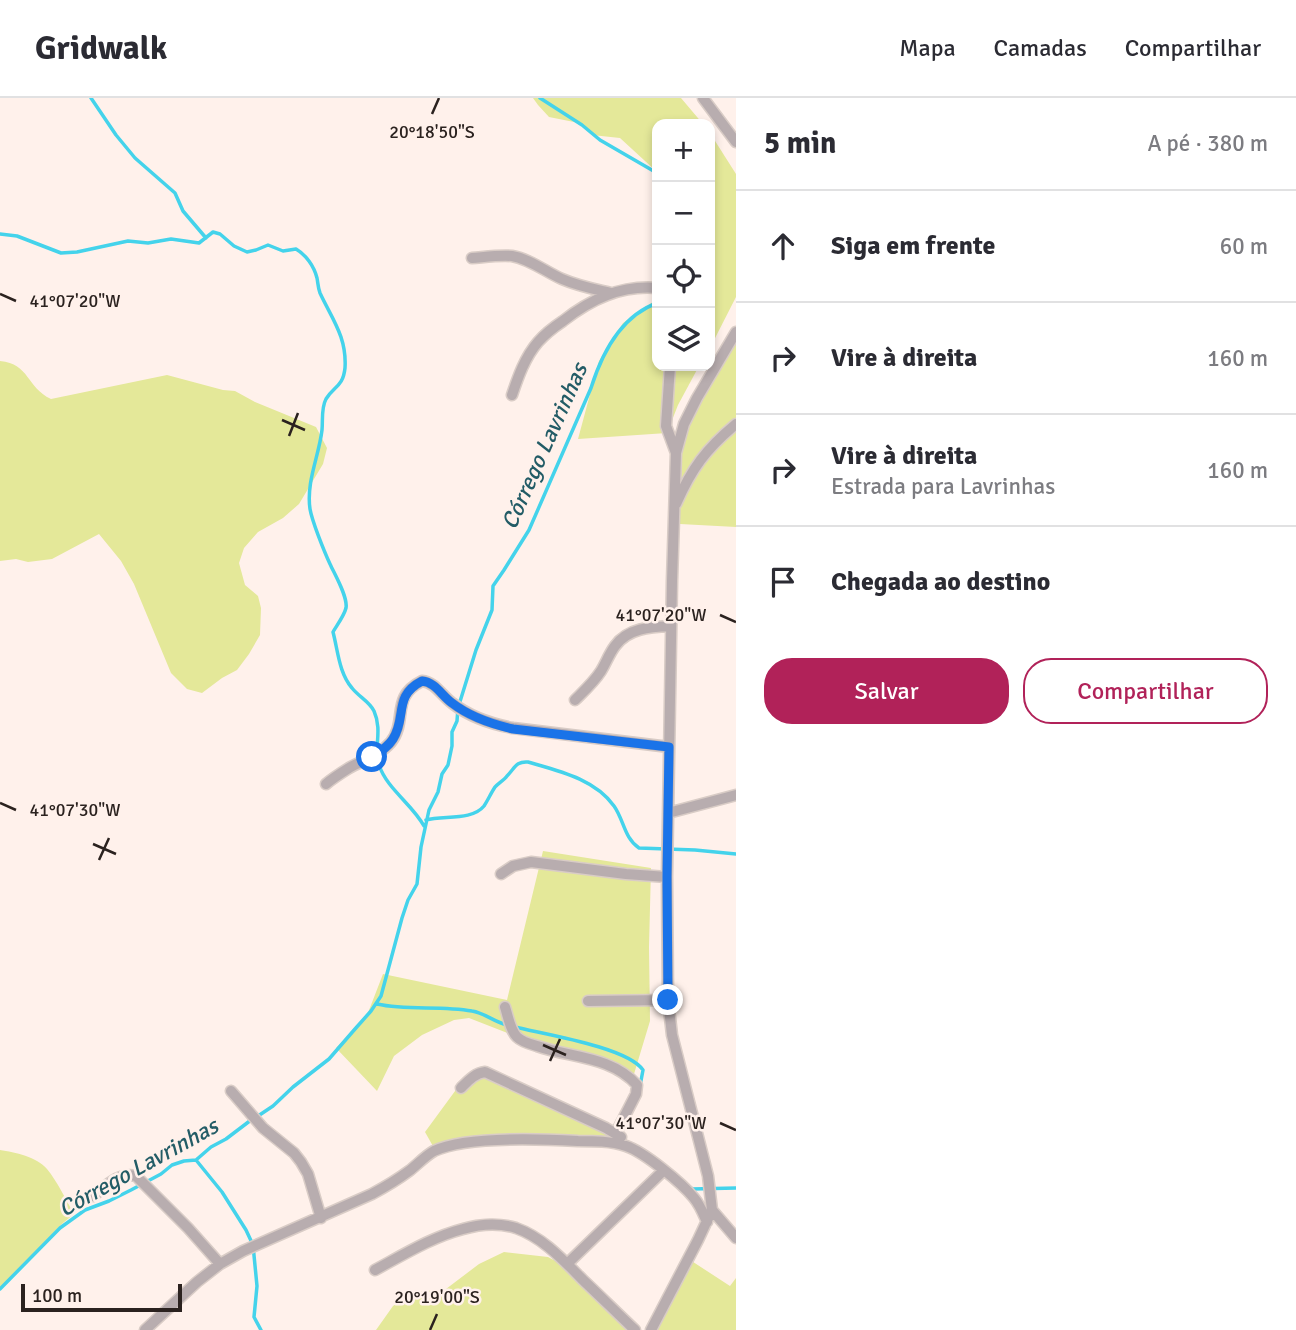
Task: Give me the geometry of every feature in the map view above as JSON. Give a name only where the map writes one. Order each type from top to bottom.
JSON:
[{"type":"street","points":[[703,98],[736,142]]},
{"type":"street","points":[[472,258],[520,258],[580,286],[611,293]]},
{"type":"street","points":[[512,395],[527,359],[538,342],[553,328],[597,298],[634,288],[652,288]]},
{"type":"street","points":[[650,1330],[712,1210],[708,1176],[672,1035],[668,1000],[667,877],[674,510],[676,453],[684,425],[696,398],[736,332]]},
{"type":"street","points":[[670,371],[666,426],[676,453]]},
{"type":"street","points":[[674,510],[697,463],[736,424]]},
{"type":"street","points":[[575,700],[596,678],[622,638],[642,629],[671,626]]},
{"type":"street","points":[[326,784],[386,747],[395,735],[402,699],[422,681],[429,682],[468,714],[495,725],[669,747]]},
{"type":"street","points":[[668,813],[736,795]]},
{"type":"street","points":[[501,874],[513,866],[531,862],[667,877]]},
{"type":"street","points":[[588,1001],[668,1000]]},
{"type":"street","points":[[505,1007],[514,1034],[519,1039],[543,1049],[592,1059],[627,1076],[637,1085],[636,1094],[616,1133]]},
{"type":"street","points":[[461,1088],[472,1077],[485,1072],[616,1133],[625,1141],[626,1146]]},
{"type":"street","points":[[231,1091],[259,1124],[305,1167],[321,1218]]},
{"type":"street","points":[[145,1330],[220,1264],[390,1185],[433,1152],[449,1147],[470,1143],[529,1140],[592,1141],[626,1146],[640,1153],[693,1197],[706,1222]]},
{"type":"street","points":[[567,1264],[663,1171]]},
{"type":"street","points":[[93,1196],[119,1177],[131,1174],[136,1176],[220,1264]]},
{"type":"street","points":[[712,1210],[736,1237]]},
{"type":"street","points":[[375,1270],[436,1238],[463,1229],[485,1225],[515,1228],[550,1248],[635,1330]]},
{"type":"green space","points":[[533,98],[681,98],[699,119],[652,119],[652,167],[620,138],[592,135],[579,123],[549,117]]},
{"type":"green space","points":[[715,141],[736,174],[736,297],[715,338]]},
{"type":"green space","points":[[652,303],[652,371],[696,371],[667,433],[578,439],[599,361],[623,323]]},
{"type":"green space","points":[[736,340],[736,527],[680,524],[679,466],[690,414]]},
{"type":"green space","points":[[0,361],[10,363],[23,371],[43,394],[51,399],[167,375],[235,391],[316,427],[327,448],[323,464],[299,504],[283,518],[258,532],[244,548],[239,563],[245,585],[258,596],[261,608],[260,635],[237,670],[202,693],[187,689],[171,673],[134,584],[121,561],[99,534],[52,559],[0,561]]},
{"type":"green space","points":[[543,851],[651,868],[650,1021],[634,1074],[553,1053],[469,1018],[454,1020],[422,1035],[394,1056],[377,1091],[336,1048],[366,1018],[383,974],[507,1000]]},
{"type":"green space","points":[[485,1077],[617,1141],[477,1143],[434,1148],[425,1132],[458,1087]]},
{"type":"green space","points":[[0,1150],[25,1156],[43,1165],[74,1214],[0,1288]]},
{"type":"green space","points":[[504,1252],[548,1257],[567,1267],[626,1330],[376,1330],[393,1306],[405,1297],[418,1292],[446,1289],[479,1264]]},
{"type":"green space","points":[[687,1258],[730,1286],[736,1278],[736,1330],[647,1330]]},
{"type":"waterway","points":[[91,98],[135,158],[175,193],[183,211],[206,238]]},
{"type":"waterway","name":"Córrego Lavrinhas","points":[[540,98],[600,140],[652,170]]},
{"type":"waterway","points":[[0,234],[17,236],[61,253],[128,241],[148,243],[171,239],[199,243],[213,232],[247,252],[268,245],[283,251],[296,249],[309,261],[316,274],[320,293],[341,338],[345,357],[342,379],[323,406],[322,430],[309,499],[316,528],[346,603],[344,614],[333,632],[344,676],[369,704],[377,718],[377,759],[383,774],[424,826]]},
{"type":"waterway","name":"Córrego Lavrinhas","points":[[258,1116],[329,1059],[381,996],[402,918],[417,884],[429,810],[448,765],[458,708],[492,610],[493,586],[529,530],[607,349],[623,326],[652,305]]},
{"type":"waterway","points":[[426,820],[465,816],[479,811],[495,787],[516,766],[528,762],[576,777],[597,789],[614,806],[627,834],[639,848],[736,854]]},
{"type":"waterway","points":[[377,1004],[472,1011],[507,1025]]},
{"type":"waterway","points":[[515,1027],[603,1048],[620,1055],[643,1070],[640,1086]]},
{"type":"waterway","name":"Córrego Lavrinhas","points":[[0,1289],[60,1228],[85,1210],[131,1190],[172,1165],[196,1160],[251,1120]]},
{"type":"waterway","points":[[196,1160],[222,1192],[253,1245],[257,1286],[254,1317],[261,1330]]},
{"type":"waterway","points":[[691,1188],[736,1188]]},
{"type":"route","points":[[372,757],[392,741],[398,727],[402,699],[410,688],[422,681],[429,682],[468,714],[495,725],[669,747],[668,1000]]}]
